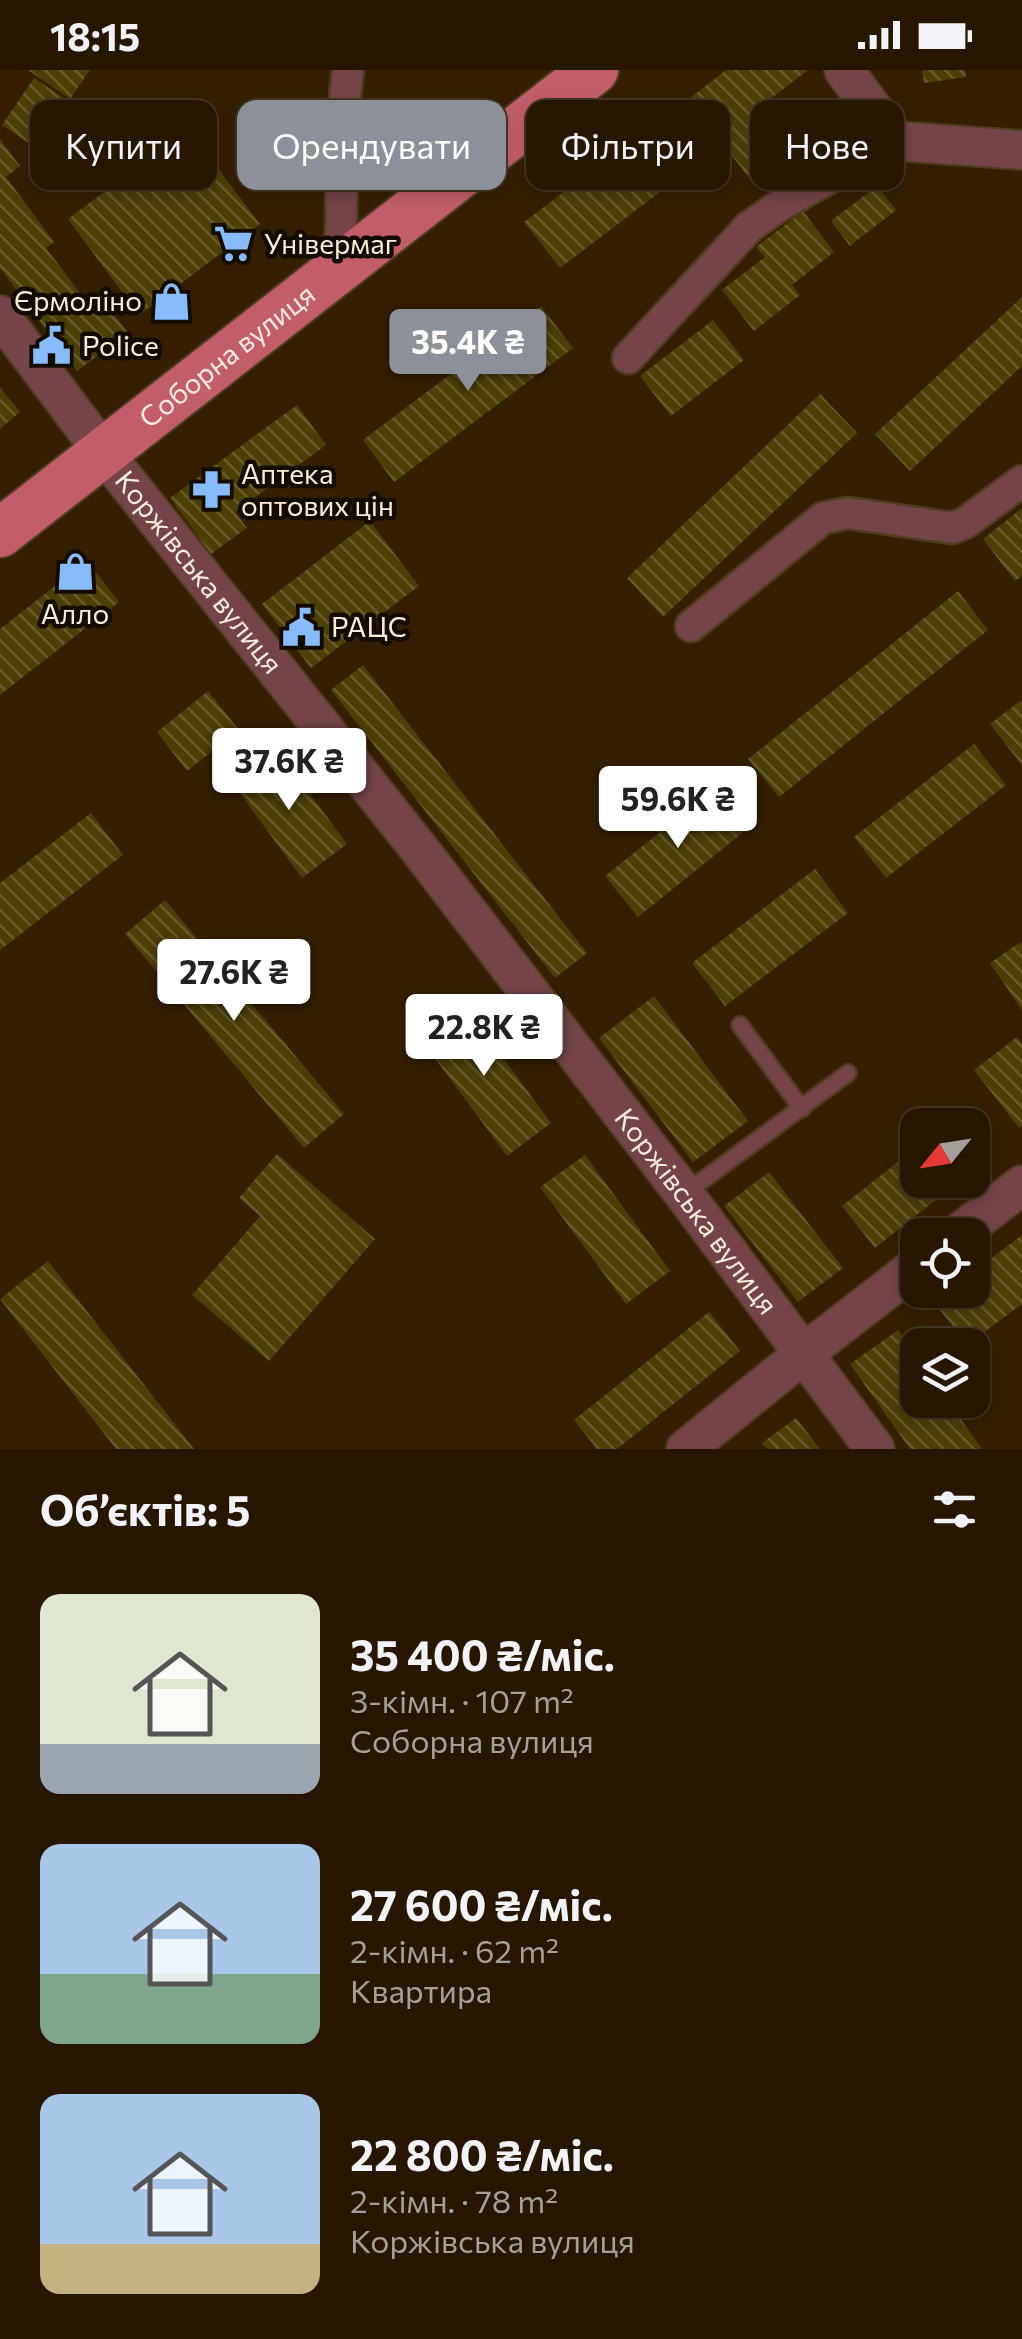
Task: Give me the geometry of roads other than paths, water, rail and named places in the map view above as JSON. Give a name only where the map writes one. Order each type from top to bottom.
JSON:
[{"type":"main road","name":"Соборна вулиця","points":[[0,533],[594,70]]},
{"type":"street","points":[[340,270],[342,115],[348,70]]},
{"type":"street","points":[[844,70],[866,100]]},
{"type":"street","points":[[904,142],[1022,150]]},
{"type":"street","points":[[628,358],[749,227],[808,190]]},
{"type":"street","name":"Коржівська вулиця","points":[[0,315],[103,452],[420,850],[874,1449]]},
{"type":"street","points":[[691,626],[823,518],[848,513],[952,528],[965,523],[1022,480]]},
{"type":"street","points":[[979,1218],[1022,1185]]},
{"type":"street","points":[[686,1449],[900,1279]]},
{"type":"lane","points":[[740,1025],[802,1109]]},
{"type":"lane","points":[[684,1194],[848,1074]]},
{"type":"place","name":"Універмаг","points":[[234,244]]},
{"type":"place","name":"Єрмоліно","points":[[172,301]]},
{"type":"place","name":"Police","points":[[52,346]]},
{"type":"place","name":"Аптека оптових цін","points":[[211,490]]},
{"type":"place","name":"Алло","points":[[75,571]]},
{"type":"place","name":"РАЦС","points":[[301,627]]}]
